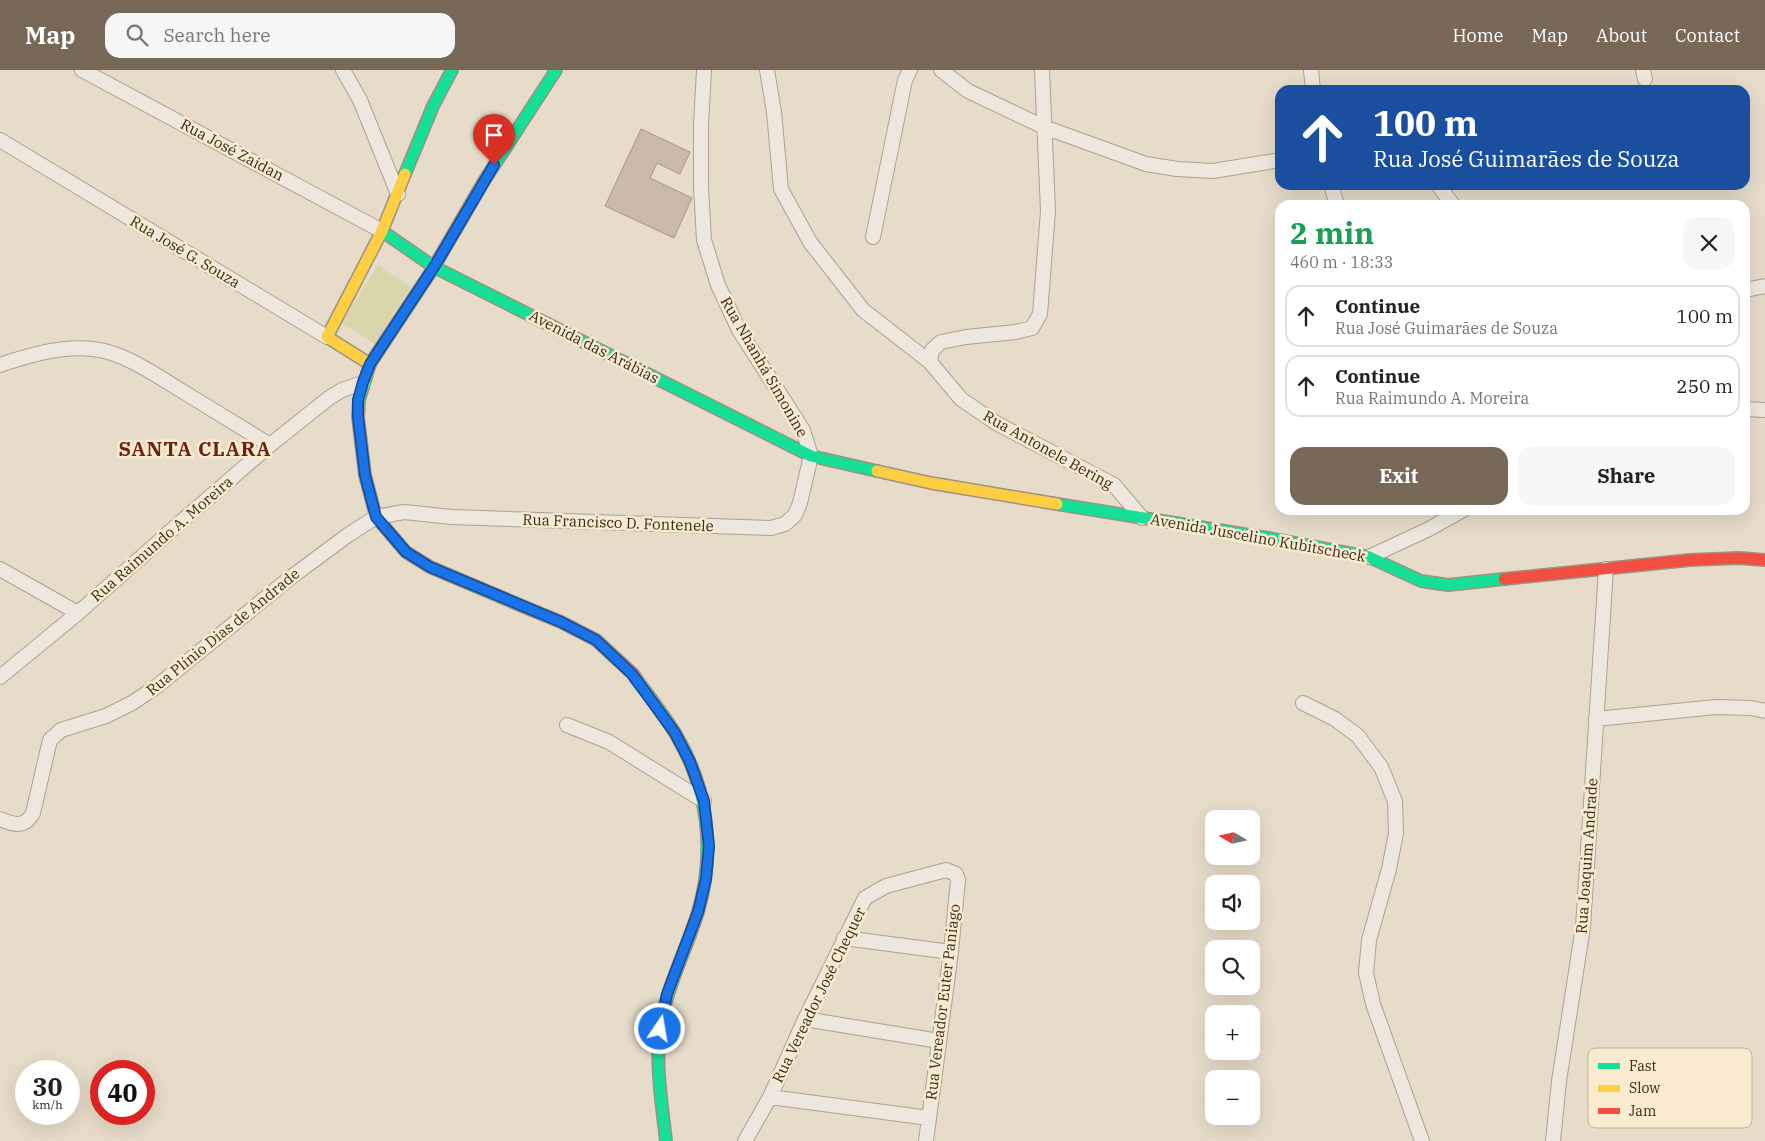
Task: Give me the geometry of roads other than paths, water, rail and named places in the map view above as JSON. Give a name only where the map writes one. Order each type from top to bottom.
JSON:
[{"type":"street","name":"Rua José Zaidan","points":[[82,70],[294,182],[382,231]]},
{"type":"street","points":[[343,70],[360,100],[398,194]]},
{"type":"street","points":[[327,337],[382,231],[433,106],[452,70]]},
{"type":"street","points":[[556,70],[484,181],[434,267],[370,364],[358,400],[358,417],[365,475],[376,517],[406,552],[430,567],[561,622],[596,640],[632,674],[675,733],[690,762],[704,801],[709,846],[706,879],[698,912],[667,994],[660,1029],[659,1082],[666,1141]]},
{"type":"street","name":"Rua Nhanhá Simonine","points":[[704,70],[701,124],[701,187],[704,240],[718,286],[739,330],[803,430],[811,456]]},
{"type":"street","name":"Rua Antonele Bering","points":[[766,70],[774,112],[781,189],[810,242],[863,310],[930,362],[961,399],[996,423],[1114,484],[1142,518]]},
{"type":"street","points":[[874,238],[905,80],[910,70]]},
{"type":"street","points":[[941,70],[968,91],[1044,127],[1146,164],[1177,169],[1213,171],[1275,161]]},
{"type":"street","points":[[930,362],[932,350],[941,342],[966,337],[1016,332],[1032,328],[1040,314],[1048,211],[1042,70]]},
{"type":"street","points":[[1311,70],[1312,85]]},
{"type":"street","name":"Rua José G. Souza","points":[[0,140],[370,364]]},
{"type":"street","name":"Avenida das Arábias","points":[[382,231],[434,267],[811,456]]},
{"type":"street","points":[[1750,289],[1765,286]]},
{"type":"street","points":[[0,364],[21,357],[64,349],[94,349],[120,356],[158,376],[270,445]]},
{"type":"street","name":"Rua Raimundo A. Moreira","points":[[0,677],[78,614],[270,445],[329,398],[342,390],[363,382]]},
{"type":"street","points":[[1750,409],[1765,410]]},
{"type":"street","name":"Rua Francisco D. Fontenele","points":[[376,517],[404,512],[452,517],[770,528],[786,524],[795,516],[811,456]]},
{"type":"street","name":"Avenida Juscelino Kubitscheck","points":[[811,456],[930,483],[1369,557],[1421,581],[1448,585],[1690,560],[1739,558],[1765,560]]},
{"type":"street","points":[[1369,557],[1454,515]]},
{"type":"street","name":"Rua Plínio Dias de Andrade","points":[[0,819],[13,824],[23,824],[29,820],[33,813],[50,740],[60,730],[106,716],[132,704],[164,681],[290,578],[348,535],[376,517]]},
{"type":"street","points":[[0,569],[78,614]]},
{"type":"street","name":"Rua Joaquim Andrade","points":[[1553,1141],[1559,1081],[1583,927],[1606,569]]},
{"type":"street","points":[[1303,703],[1335,719],[1358,736],[1381,767],[1395,801],[1396,833],[1389,869],[1369,940],[1366,973],[1373,1004],[1422,1141]]},
{"type":"street","points":[[1596,719],[1716,707],[1752,708],[1765,711]]},
{"type":"street","points":[[567,725],[609,742],[704,801]]},
{"type":"street","name":"Rua Vereador José Chequer","points":[[745,1141],[770,1097],[805,1019],[865,898],[886,886],[946,870]]},
{"type":"street","name":"Rua Vereador Euter Paniago","points":[[926,1141],[951,952],[958,880],[956,874],[946,870]]},
{"type":"street","points":[[844,938],[951,952]]},
{"type":"street","points":[[805,1019],[939,1041]]},
{"type":"street","points":[[770,1097],[929,1118]]},
{"type":"district","name":"SANTA CLARA","points":[[195,449]]}]
